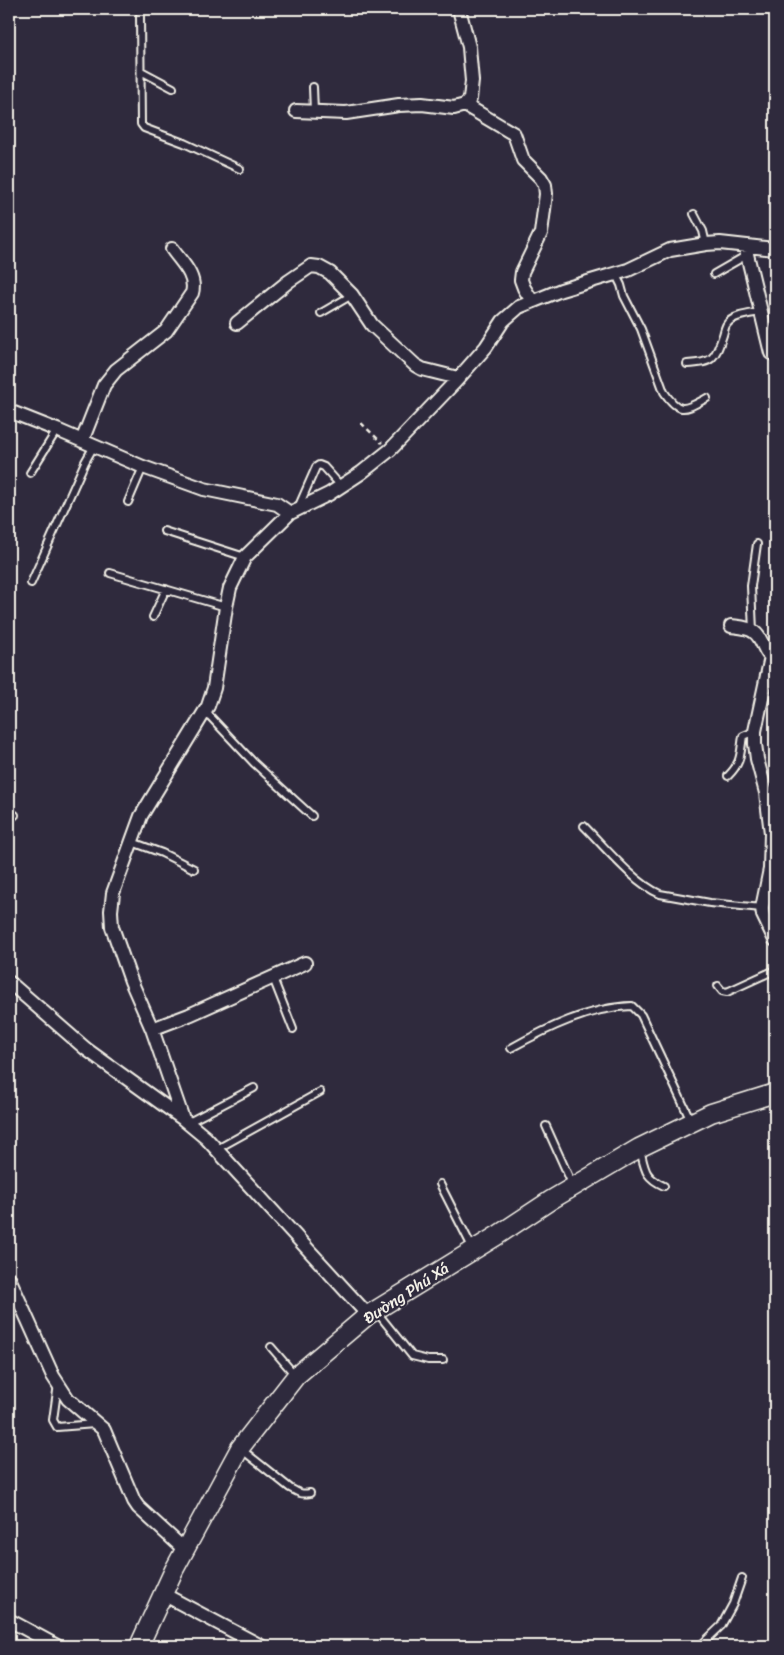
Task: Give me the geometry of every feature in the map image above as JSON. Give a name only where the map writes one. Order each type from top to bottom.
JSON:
[{"type":"street","points":[[296,111],[346,113],[399,105],[422,104],[454,108],[465,105],[470,100],[472,81],[469,47],[459,9]]},
{"type":"street","points":[[465,105],[514,134],[523,160],[541,178],[545,185],[546,194],[541,233],[522,272],[524,288],[532,301]]},
{"type":"street","points":[[185,1121],[152,1029],[131,981],[112,927],[111,911],[113,893],[141,816],[205,711],[214,688],[230,588],[245,557],[294,511],[329,494],[361,473],[390,450],[486,347],[503,321],[519,307],[561,290],[616,275],[670,250],[706,244],[728,243],[746,251],[775,249]]},
{"type":"street","points":[[82,441],[104,385],[116,370],[166,331],[192,293],[194,287],[192,277],[172,249]]},
{"type":"street","points":[[746,251],[771,354]]},
{"type":"street","points":[[237,324],[289,281],[311,266],[319,267],[330,273],[352,296],[372,325],[415,365],[422,369],[458,378]]},
{"type":"street","points":[[9,411],[143,467],[204,489],[277,504],[294,511]]},
{"type":"street","points":[[731,626],[753,631],[759,637],[766,652],[773,659],[755,731],[757,759],[766,793],[773,839],[770,870],[762,908],[763,915],[775,940]]},
{"type":"street","points":[[152,1029],[189,1016],[305,963]]},
{"type":"street","points":[[9,982],[86,1049],[185,1121],[217,1149],[372,1313]]},
{"type":"street","name":"Đường Phú Xá","points":[[140,1646],[163,1594],[240,1448],[296,1376],[372,1313],[573,1187],[639,1148],[711,1114],[775,1093]]},
{"type":"street","points":[[9,1278],[58,1383],[68,1399],[108,1435],[134,1501],[138,1507],[186,1551]]},
{"type":"street","points":[[163,1594],[261,1646]]},
{"type":"street","points":[[9,1620],[51,1645]]},
{"type":"lane","points":[[141,9],[141,124],[144,128],[184,143],[240,169]]},
{"type":"lane","points":[[141,71],[173,88]]},
{"type":"lane","points":[[313,87],[314,112]]},
{"type":"lane","points":[[694,214],[703,231],[706,244]]},
{"type":"lane","points":[[714,274],[746,251]]},
{"type":"lane","points":[[616,275],[629,309],[641,329],[664,392],[679,408],[686,409],[707,398]]},
{"type":"lane","points":[[321,313],[352,296]]},
{"type":"lane","points":[[687,364],[700,364],[717,354],[727,324],[734,318],[761,312]]},
{"type":"lane","points":[[30,473],[57,430]]},
{"type":"lane","points":[[31,583],[94,446]]},
{"type":"lane","points":[[294,511],[316,467],[319,465],[324,466],[341,486]]},
{"type":"lane","points":[[128,502],[143,467]]},
{"type":"lane","points":[[164,531],[245,557]]},
{"type":"lane","points":[[753,631],[751,586],[757,544]]},
{"type":"lane","points":[[110,573],[226,607]]},
{"type":"lane","points":[[153,617],[166,589]]},
{"type":"lane","points":[[205,711],[254,763],[312,816]]},
{"type":"lane","points":[[728,776],[740,760],[743,736],[755,731]]},
{"type":"lane","points":[[9,820],[15,815]]},
{"type":"lane","points":[[584,826],[653,891],[710,903],[762,908]]},
{"type":"lane","points":[[132,842],[162,853],[194,869]]},
{"type":"lane","points":[[718,986],[722,991],[727,992],[775,970]]},
{"type":"lane","points":[[272,978],[293,1029]]},
{"type":"lane","points":[[511,1048],[543,1030],[575,1018],[620,1006],[632,1006],[641,1015],[692,1122]]},
{"type":"lane","points":[[185,1121],[254,1088]]},
{"type":"lane","points":[[217,1149],[320,1092]]},
{"type":"lane","points":[[546,1126],[573,1187]]},
{"type":"lane","points":[[639,1148],[646,1174],[653,1181],[664,1186]]},
{"type":"lane","points":[[440,1184],[474,1250]]},
{"type":"lane","points":[[372,1313],[412,1356],[428,1360],[443,1360]]},
{"type":"lane","points":[[271,1347],[296,1376]]},
{"type":"lane","points":[[58,1383],[53,1420],[57,1427],[98,1424]]},
{"type":"lane","points":[[240,1448],[290,1488],[298,1493],[310,1493]]},
{"type":"lane","points":[[700,1646],[721,1626],[733,1604],[742,1578]]},
{"type":"path","points":[[361,423],[390,450]]}]
